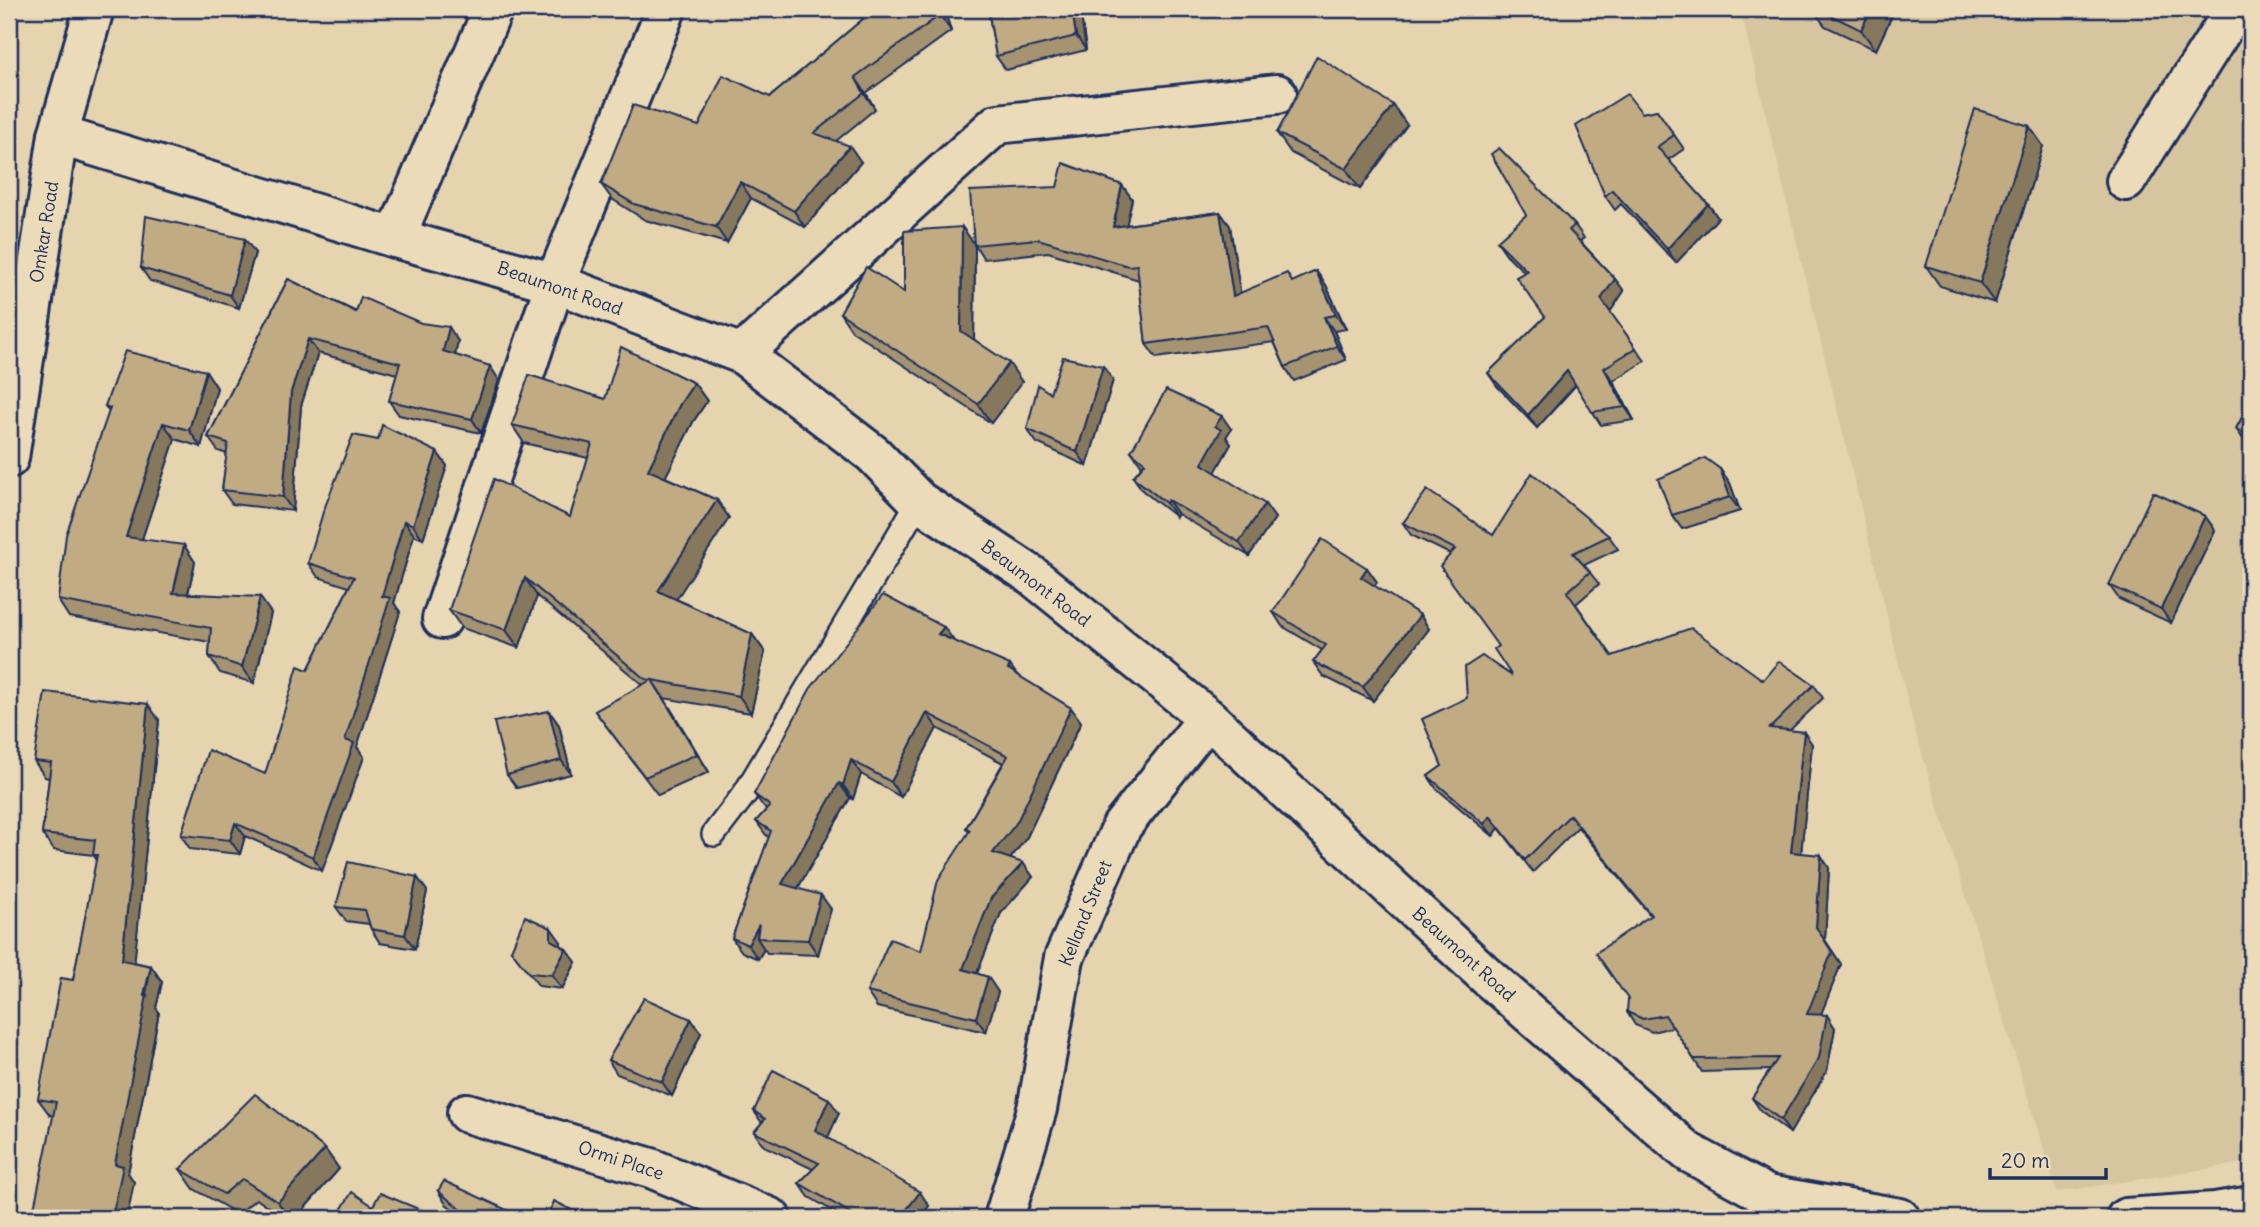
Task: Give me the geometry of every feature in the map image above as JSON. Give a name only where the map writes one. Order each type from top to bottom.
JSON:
[{"type":"street","name":"Omkar Road","points":[[9,458],[58,135],[94,9]]},
{"type":"street","points":[[395,238],[493,9]]},
{"type":"street","points":[[442,619],[555,283],[666,9]]},
{"type":"street","points":[[2126,181],[2235,9]]},
{"type":"street","points":[[742,354],[997,124],[1277,94]]},
{"type":"street","name":"Beaumont Road","points":[[58,135],[395,238],[555,283],[742,354],[873,454],[919,501],[1031,575],[1208,718],[1491,980],[1688,1152],[1766,1207],[1900,1218]]},
{"type":"street","name":"Kelland Street","points":[[1004,1218],[1037,1108],[1064,958],[1122,826],[1208,718]]},
{"type":"street","name":"Ormi Place","points":[[467,1113],[651,1168],[771,1218]]},
{"type":"street","points":[[2126,1218],[2215,1212],[2251,1206]]},
{"type":"lane","points":[[714,834],[746,793],[919,501]]},
{"type":"shaded area","points":[[1748,9],[2251,9],[2251,1162],[2057,1192],[1915,731],[1743,20]]},
{"type":"building","points":[[859,9],[938,9],[940,15],[855,77],[864,93],[814,133],[850,146],[794,211],[740,182],[716,227],[634,204],[601,184],[633,105],[699,126],[723,75],[770,97],[863,19]]},
{"type":"building","points":[[988,9],[1072,9],[1076,36],[996,56]]},
{"type":"building","points":[[1818,9],[1871,9],[1861,30]]},
{"type":"building","points":[[1317,56],[1393,105],[1346,169],[1277,133]]},
{"type":"building","points":[[1627,94],[1642,113],[1657,110],[1674,135],[1657,147],[1708,204],[1667,249],[1612,190],[1605,196],[1576,126]]},
{"type":"building","points":[[1975,109],[2029,126],[1980,283],[1926,266]]},
{"type":"building","points":[[1499,148],[1575,225],[1569,230],[1615,279],[1601,299],[1636,348],[1604,368],[1625,407],[1592,412],[1567,371],[1528,415],[1488,373],[1545,317],[1516,277],[1527,271],[1497,241],[1526,215],[1491,154]]},
{"type":"building","points":[[1063,163],[1122,185],[1113,227],[1220,212],[1233,296],[1287,273],[1292,282],[1316,271],[1336,315],[1324,317],[1337,346],[1285,367],[1268,327],[1146,344],[1137,265],[1128,266],[1038,239],[974,245],[970,191],[1057,187]]},
{"type":"building","points":[[146,216],[245,239],[230,295],[141,268]]},
{"type":"building","points":[[962,227],[961,331],[1009,363],[978,404],[840,313],[866,267],[904,292],[904,231]]},
{"type":"building","points":[[288,279],[356,312],[361,297],[421,323],[449,327],[443,351],[490,366],[472,419],[389,401],[400,363],[308,339],[291,392],[283,497],[222,490],[228,443],[208,437]]},
{"type":"building","points":[[621,347],[694,383],[680,404],[648,470],[717,500],[658,591],[752,634],[739,696],[652,680],[697,754],[645,777],[595,711],[651,680],[645,679],[525,578],[506,630],[449,610],[494,479],[570,517],[592,444],[512,425],[529,375],[605,399]]},
{"type":"building","points":[[125,351],[206,371],[189,430],[163,423],[126,537],[184,545],[173,593],[260,597],[242,667],[209,656],[211,628],[58,600],[66,535],[110,408],[105,406]]},
{"type":"building","points":[[1063,357],[1103,366],[1077,452],[1027,429],[1038,385],[1050,393]]},
{"type":"building","points":[[1166,390],[1222,416],[1215,426],[1221,430],[1202,464],[1265,504],[1239,542],[1168,500],[1166,503],[1133,477],[1145,463],[1131,451]]},
{"type":"building","points":[[2251,400],[2251,437],[2236,429]]},
{"type":"building","points":[[382,425],[437,452],[413,525],[404,521],[382,596],[390,598],[345,740],[354,743],[313,857],[235,823],[230,840],[181,835],[208,750],[265,774],[298,666],[308,670],[354,577],[308,563],[323,512],[353,435],[378,440]]},
{"type":"building","points":[[1705,458],[1720,469],[1730,497],[1672,515],[1658,479]]},
{"type":"building","points":[[1532,473],[1609,536],[1573,553],[1590,572],[1567,592],[1612,656],[1691,628],[1763,680],[1779,661],[1814,685],[1770,728],[1804,732],[1791,852],[1821,855],[1816,927],[1832,952],[1807,1014],[1827,1015],[1819,1058],[1781,1120],[1752,1098],[1778,1058],[1694,1059],[1665,1015],[1643,1019],[1627,1012],[1628,999],[1596,953],[1651,915],[1570,815],[1525,860],[1490,816],[1484,824],[1428,776],[1442,766],[1422,719],[1467,698],[1465,667],[1482,656],[1512,676],[1494,649],[1498,646],[1440,566],[1455,549],[1403,523],[1427,490],[1493,535]]},
{"type":"building","points":[[2153,492],[2205,516],[2161,609],[2109,585]]},
{"type":"building","points":[[1322,539],[1367,568],[1361,577],[1420,615],[1363,687],[1313,662],[1326,645],[1273,612]]},
{"type":"building","points":[[883,595],[944,627],[938,634],[1010,665],[1008,669],[1071,708],[1017,822],[993,853],[1023,863],[991,898],[963,969],[988,977],[976,1018],[867,992],[890,939],[921,951],[938,880],[970,830],[966,828],[1008,756],[927,713],[891,782],[851,760],[843,785],[839,783],[782,884],[821,895],[808,940],[757,938],[759,924],[748,945],[732,938],[771,831],[756,821],[770,806],[754,794],[810,689]]},
{"type":"building","points":[[45,692],[148,704],[122,960],[151,966],[115,1164],[123,1166],[112,1218],[32,1218],[56,1102],[38,1099],[61,978],[73,980],[97,855],[93,855],[95,840],[42,834],[51,763],[34,761]]},
{"type":"building","points":[[549,711],[561,760],[507,775],[494,722]]},
{"type":"building","points":[[348,862],[417,877],[405,935],[371,929],[365,910],[336,907]]},
{"type":"building","points":[[525,916],[551,928],[551,940],[566,949],[552,975],[529,973],[511,950]]},
{"type":"building","points":[[644,998],[691,1019],[662,1082],[608,1060]]},
{"type":"building","points":[[773,1070],[829,1099],[815,1130],[920,1192],[900,1218],[859,1218],[799,1183],[819,1163],[754,1132],[765,1119],[754,1111]]},
{"type":"building","points":[[255,1094],[325,1149],[278,1202],[242,1179],[224,1194],[180,1169]]},
{"type":"building","points":[[444,1181],[524,1218],[463,1218],[464,1212],[438,1191]]},
{"type":"building","points":[[352,1192],[373,1206],[380,1193],[421,1210],[417,1218],[336,1218]]},
{"type":"building","points":[[554,1201],[587,1218],[547,1218]]}]
